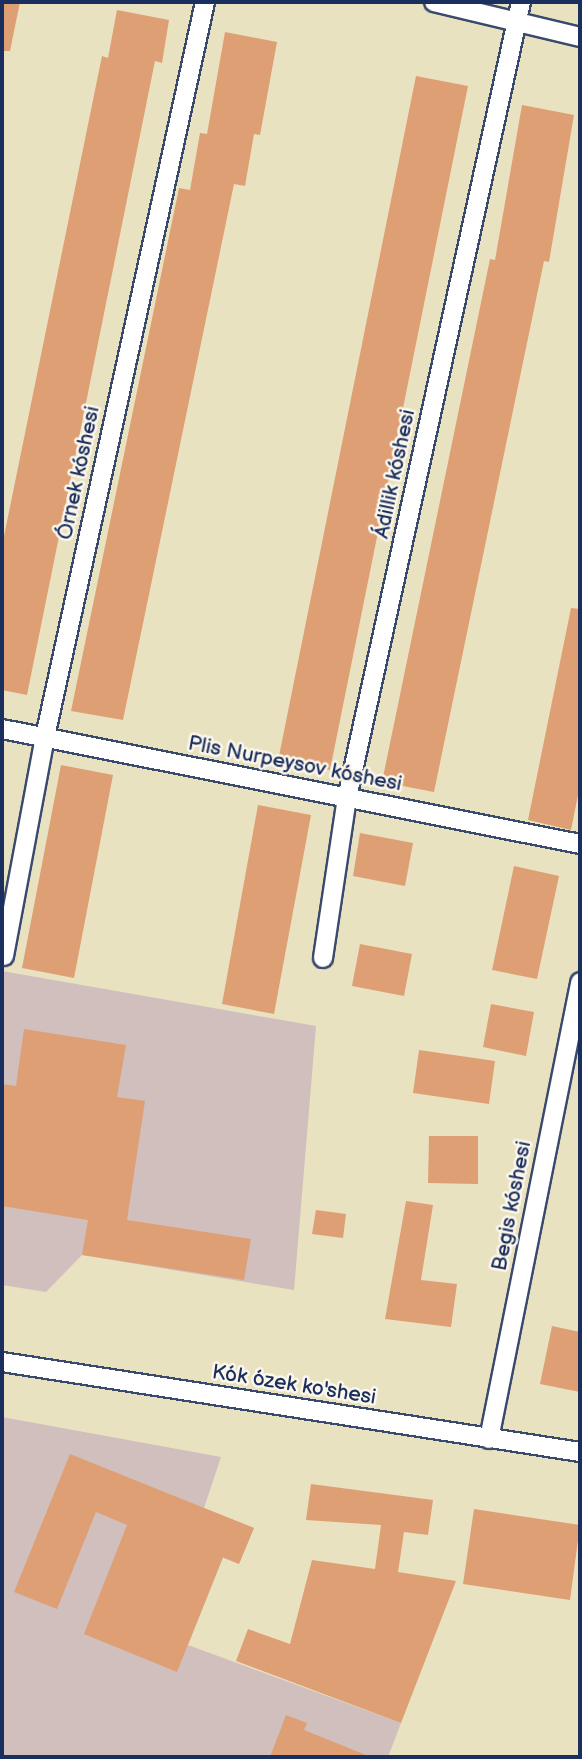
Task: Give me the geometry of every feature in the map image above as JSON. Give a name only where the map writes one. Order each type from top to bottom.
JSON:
[{"type":"street","name":"Órnek kóshesi","points":[[4,956],[45,737],[205,2]]},
{"type":"street","points":[[434,2],[580,37]]},
{"type":"street","name":"Ádillik kóshesi","points":[[323,958],[347,799],[521,2]]},
{"type":"street","name":"Plis Nurpeysov kóshesi","points":[[2,729],[580,844]]},
{"type":"street","name":"Begis kóshesi","points":[[489,1439],[580,982]]},
{"type":"street","name":"Kók ózek ko'shesi","points":[[2,1362],[580,1452]]},
{"type":"shaded area","points":[[2,971],[316,1026],[294,1290],[82,1255],[46,1292],[2,1285]]},
{"type":"shaded area","points":[[2,1417],[221,1457],[204,1508],[254,1528],[239,1564],[223,1558],[188,1645],[401,1723],[388,1757],[2,1757]]},
{"type":"building","points":[[2,2],[20,2],[10,51],[2,51]]},
{"type":"building","points":[[117,10],[169,20],[162,63],[155,61],[27,695],[2,690],[2,546],[102,56],[108,58]]},
{"type":"building","points":[[225,32],[277,42],[260,135],[254,134],[245,186],[234,184],[123,720],[71,711],[179,188],[190,190],[200,133],[207,134]]},
{"type":"building","points":[[416,76],[468,86],[330,770],[278,761]]},
{"type":"building","points":[[522,105],[574,115],[549,262],[544,261],[434,792],[382,782],[490,259],[495,260]]},
{"type":"building","points":[[571,608],[580,609],[580,785],[571,830],[528,820]]},
{"type":"building","points":[[61,765],[113,775],[74,978],[22,968]]},
{"type":"building","points":[[258,805],[311,815],[274,1014],[222,1004]]},
{"type":"building","points":[[360,833],[413,843],[405,886],[353,876]]},
{"type":"building","points":[[514,866],[559,876],[537,979],[492,970]]},
{"type":"building","points":[[360,944],[412,954],[404,996],[352,986]]},
{"type":"building","points":[[491,1004],[534,1012],[526,1056],[483,1047]]},
{"type":"building","points":[[24,1029],[126,1045],[117,1097],[145,1101],[127,1220],[251,1239],[244,1280],[82,1255],[88,1220],[2,1206],[2,1084],[16,1086]]},
{"type":"building","points":[[419,1050],[495,1061],[489,1104],[413,1093]]},
{"type":"building","points":[[429,1136],[478,1136],[478,1184],[428,1183]]},
{"type":"building","points":[[406,1201],[433,1205],[421,1280],[457,1284],[451,1327],[385,1319]]},
{"type":"building","points":[[316,1210],[346,1214],[343,1238],[312,1234]]},
{"type":"building","points":[[552,1326],[580,1332],[580,1392],[540,1384]]},
{"type":"building","points":[[70,1454],[254,1528],[239,1564],[223,1557],[177,1672],[84,1634],[127,1525],[96,1512],[57,1609],[14,1592]]},
{"type":"building","points":[[311,1484],[433,1500],[428,1535],[404,1532],[398,1572],[456,1581],[401,1723],[236,1661],[248,1629],[290,1644],[312,1560],[375,1569],[381,1525],[306,1520]]},
{"type":"building","points":[[474,1509],[580,1525],[570,1600],[463,1584]]},
{"type":"building","points":[[286,1715],[307,1723],[304,1730],[371,1757],[270,1757]]}]
